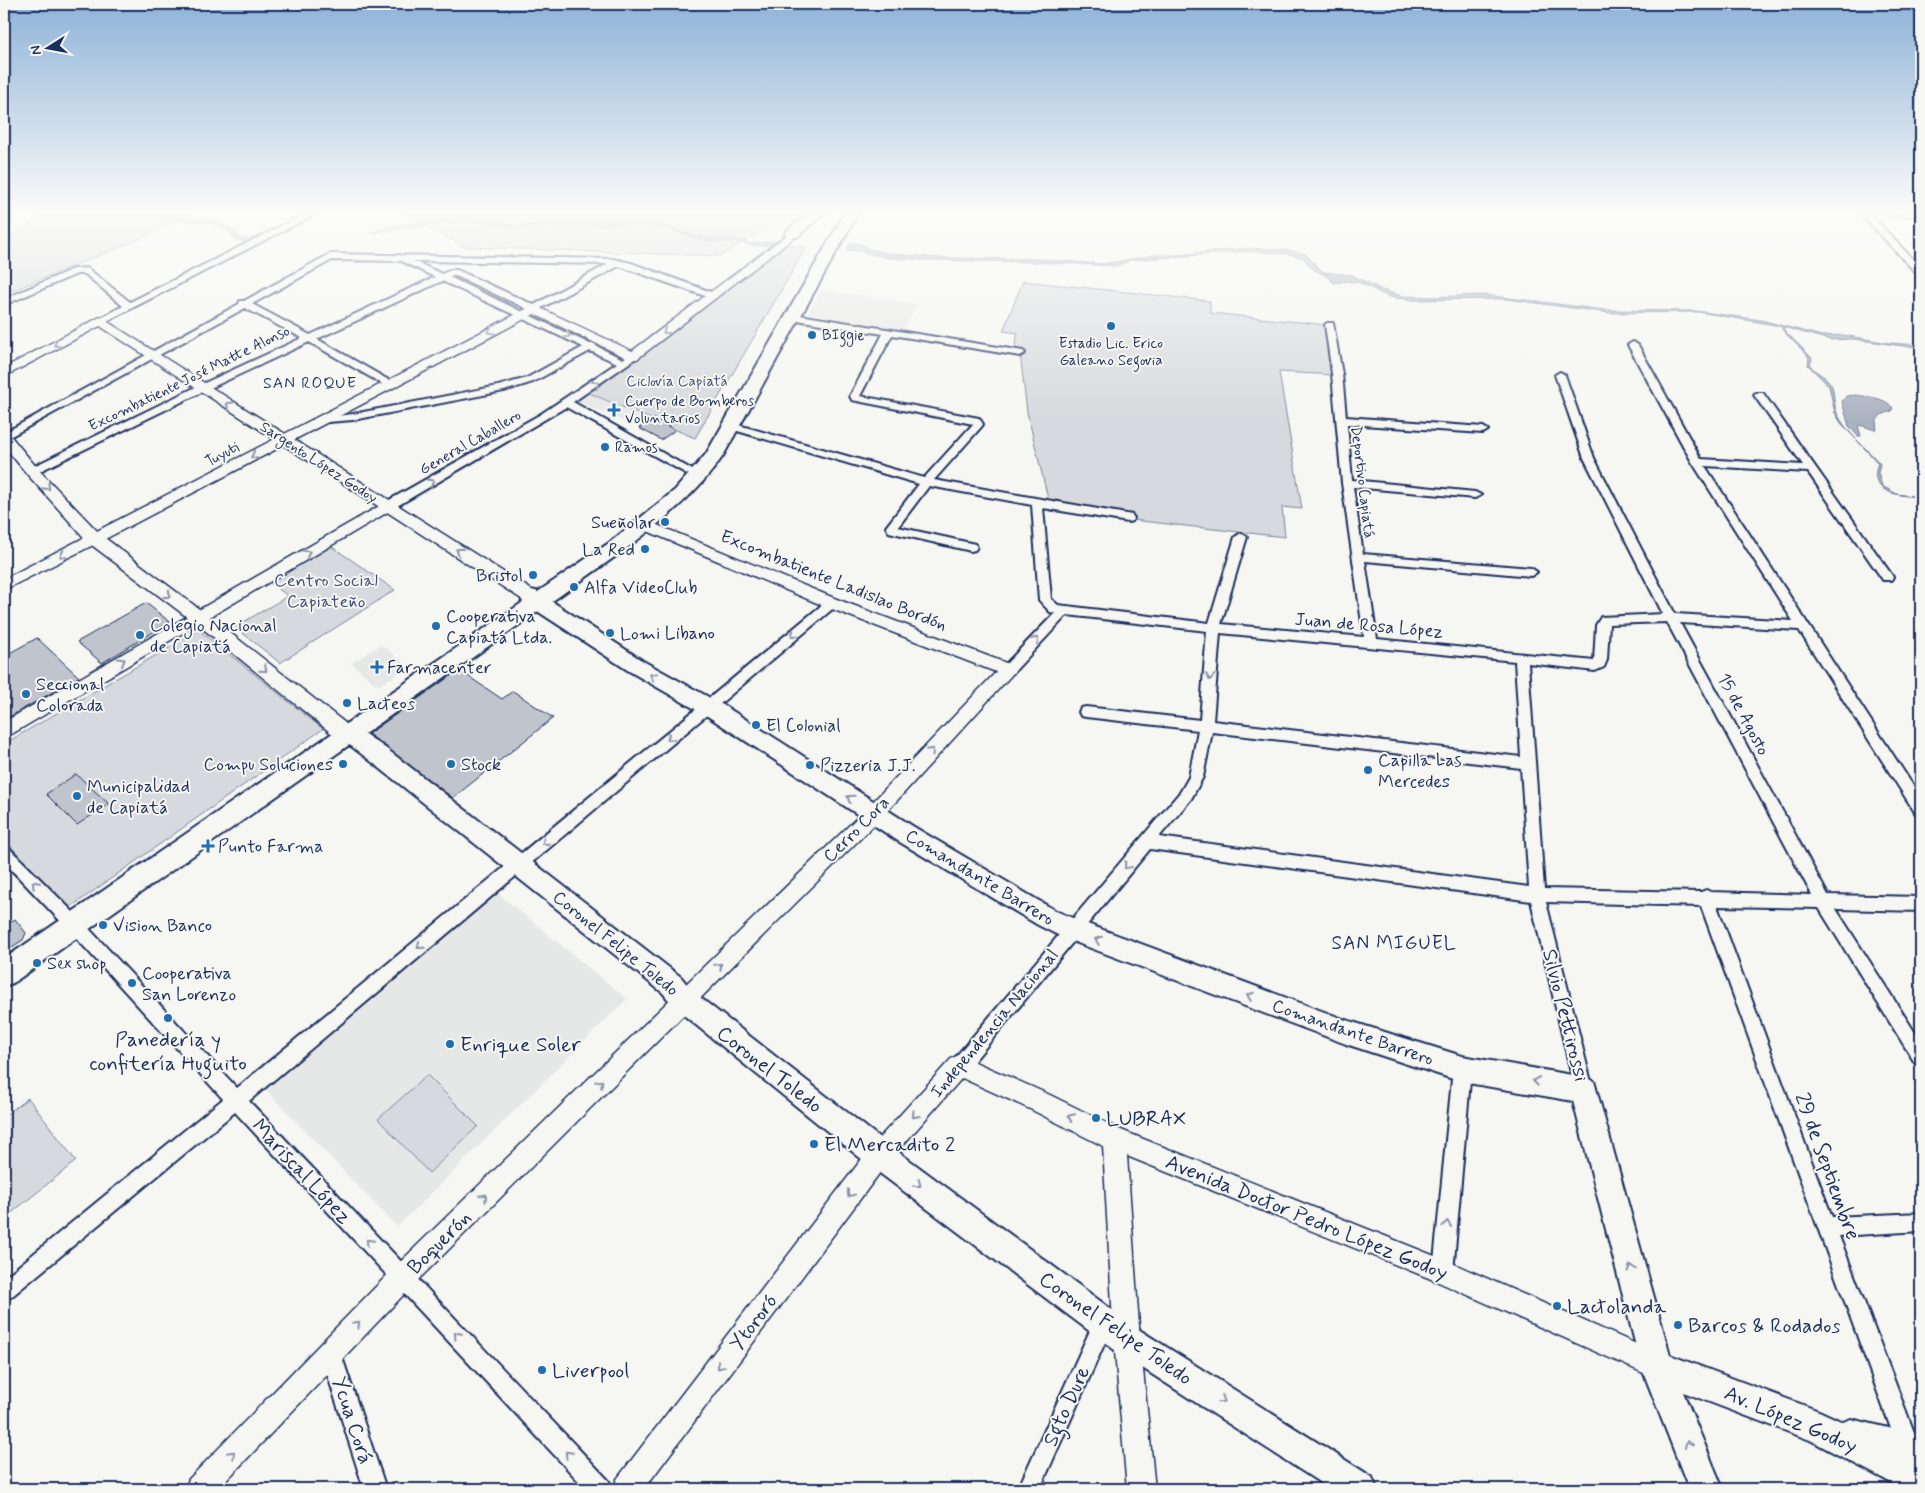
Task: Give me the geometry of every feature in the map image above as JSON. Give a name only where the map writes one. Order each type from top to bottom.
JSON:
[{"type":"highway","points":[[534,599],[664,500],[691,472],[704,454],[806,283]]},
{"type":"highway","points":[[4,974],[71,921],[534,599],[646,525],[672,503],[700,475],[731,426],[793,316],[809,283]]},
{"type":"highway","points":[[4,960],[71,921]]},
{"type":"main road","name":"Sargento López Godoy","points":[[100,321],[534,599]]},
{"type":"main road","points":[[6,367],[100,321]]},
{"type":"main road","points":[[4,437],[32,471],[95,539],[342,732]]},
{"type":"main road","name":"Comandante Barrero","points":[[534,599],[636,666],[708,706],[874,813],[1047,918],[1072,930],[1346,1032],[1462,1069],[1584,1090]]},
{"type":"main road","name":"Coronel Felipe Toledo","points":[[342,732],[358,740],[373,751],[666,994],[684,1000]]},
{"type":"main road","name":"Coronel Toledo","points":[[684,1000],[879,1155]]},
{"type":"main road","name":"Silvio Pettirossi","points":[[1584,1090],[1657,1366],[1706,1489]]},
{"type":"main road","name":"Coronel Felipe Toledo","points":[[879,1155],[1115,1331],[1360,1489]]},
{"type":"main road","name":"Av. López Godoy","points":[[1657,1366],[1819,1427],[1921,1481]]},
{"type":"main road","points":[[1819,1427],[1915,1451]]},
{"type":"street","points":[[4,302],[50,283]]},
{"type":"street","points":[[101,283],[129,306]]},
{"type":"street","points":[[100,321],[176,283]]},
{"type":"street","points":[[4,437],[281,283]]},
{"type":"street","name":"Excombatiente José Matte Alonso","points":[[32,471],[202,388],[432,283]]},
{"type":"street","points":[[454,283],[528,312],[629,359]]},
{"type":"street","points":[[528,312],[582,283]]},
{"type":"street","points":[[675,283],[711,296]]},
{"type":"street","points":[[629,359],[728,283]]},
{"type":"street","points":[[243,303],[389,384]]},
{"type":"street","points":[[528,312],[592,346],[629,359]]},
{"type":"street","name":"Tuyuti","points":[[4,585],[528,312]]},
{"type":"street","points":[[793,316],[1020,353]]},
{"type":"street","name":"Deportivo Capiatá","points":[[1330,325],[1337,374],[1347,483],[1371,643]]},
{"type":"street","points":[[889,332],[855,396],[856,398],[975,420],[978,424],[926,482],[892,527],[893,529],[971,547]]},
{"type":"street","points":[[1632,345],[1698,462],[1801,626],[1921,810]]},
{"type":"street","points":[[320,421],[353,417],[500,389],[530,380],[592,346]]},
{"type":"street","name":"General Caballero","points":[[388,506],[567,403],[629,359]]},
{"type":"street","name":"15 de Agosto","points":[[1560,376],[1589,458],[1671,618],[1823,901],[1921,1057]]},
{"type":"street","points":[[1759,396],[1887,577]]},
{"type":"street","points":[[567,403],[691,472]]},
{"type":"street","points":[[1340,420],[1483,430]]},
{"type":"street","points":[[731,426],[926,482],[1128,518]]},
{"type":"street","points":[[1698,462],[1811,469]]},
{"type":"street","points":[[1347,483],[1474,495]]},
{"type":"street","points":[[1037,503],[1045,600],[1054,609],[1065,610]]},
{"type":"street","points":[[4,730],[388,506]]},
{"type":"street","name":"Excombatiente Ladislao Bordón","points":[[646,525],[832,603],[1008,670]]},
{"type":"street","name":"Independencia Nacional","points":[[879,1155],[959,1066],[1186,795],[1196,777],[1206,726],[1214,628],[1240,537]]},
{"type":"street","points":[[1358,557],[1531,572]]},
{"type":"street","points":[[4,1290],[236,1100],[832,603]]},
{"type":"street","name":"Juan de Rosa López","points":[[1065,610],[1214,628],[1521,657],[1595,666],[1600,664],[1601,660],[1602,625],[1605,620],[1671,618]]},
{"type":"street","name":"Cerro Cora","points":[[684,1000],[874,813],[1065,610]]},
{"type":"street","points":[[1671,618],[1801,626]]},
{"type":"street","name":"Silvio Pettirossi","points":[[1521,657],[1537,895],[1584,1090]]},
{"type":"street","points":[[1086,712],[1528,763]]},
{"type":"street","points":[[1147,842],[1537,895],[1574,897],[1706,897],[1921,904]]},
{"type":"street","name":"Mariscal López","points":[[4,852],[71,921],[601,1489]]},
{"type":"street","name":"29 de Septiembre","points":[[1706,897],[1826,1227],[1915,1451]]},
{"type":"street","name":"Boquerón","points":[[199,1489],[403,1277],[684,1000]]},
{"type":"street","name":"Avenida Doctor Pedro López Godoy","points":[[959,1066],[1040,1102],[1114,1139],[1443,1272],[1657,1366]]},
{"type":"street","points":[[1443,1272],[1462,1069]]},
{"type":"street","points":[[1114,1139],[1115,1331],[1141,1489]]},
{"type":"street","name":"Ytororó","points":[[627,1489],[879,1155]]},
{"type":"street","points":[[1826,1227],[1921,1222]]},
{"type":"street","name":"Sgto Dure","points":[[1029,1489],[1115,1331]]},
{"type":"street","name":"Ycua Corá","points":[[330,1351],[375,1489]]},
{"type":"shaded area","points":[[1359,283],[1367,283],[1382,290],[1403,296],[1486,295],[1605,310],[1697,311],[1761,320],[1822,336],[1843,335],[1889,343],[1921,345],[1910,347],[1853,339],[1830,340],[1783,327],[1812,358],[1810,365],[1812,368],[1832,385],[1837,413],[1841,420],[1880,464],[1878,473],[1882,486],[1897,494],[1921,497],[1895,494],[1881,487],[1877,481],[1876,473],[1878,463],[1841,423],[1835,413],[1829,386],[1808,365],[1809,358],[1807,355],[1783,331],[1782,327],[1699,312],[1609,313],[1506,299],[1413,300],[1389,297]]},
{"type":"shaded area","points":[[821,290],[917,304],[904,330],[808,313]]},
{"type":"shaded area","name":"Cuerpo de Bomberos Voluntarios","points":[[587,392],[654,419],[640,428],[575,401]]},
{"type":"shaded area","points":[[1856,395],[1881,400],[1890,404],[1893,408],[1892,411],[1881,415],[1876,421],[1877,429],[1858,426],[1861,436],[1858,436],[1849,426],[1842,402],[1846,396]]},
{"type":"shaded area","name":"Farmacenter","points":[[381,645],[409,667],[378,686],[351,663]]},
{"type":"shaded area","name":"Enrique Soler","points":[[496,892],[627,999],[397,1227],[265,1089]]},
{"type":"green space","points":[[4,283],[32,283],[4,294]]},
{"type":"green space","name":"Ciclovía Capiatá","points":[[731,283],[786,283],[695,438],[587,392]]},
{"type":"green space","points":[[1022,283],[1039,283],[1210,301],[1210,313],[1328,325],[1336,375],[1279,372],[1302,509],[1282,507],[1285,537],[1051,511],[1027,412],[1020,353],[1015,345],[1018,333],[1003,331]]},
{"type":"green space","name":"Centro Social Capiateño","points":[[331,546],[395,590],[280,663],[235,627],[288,596],[269,582]]},
{"type":"green space","points":[[199,630],[323,729],[68,909],[4,839],[4,744]]},
{"type":"green space","points":[[427,1075],[478,1126],[429,1173],[378,1119]]},
{"type":"green space","points":[[28,1098],[76,1161],[4,1219],[4,1116]]},
{"type":"building","points":[[654,419],[675,430],[661,440],[639,428]]},
{"type":"building","name":"Colegio Nacional de Capiatá","points":[[146,603],[170,622],[102,663],[77,642]]},
{"type":"building","name":"Seccional Colorada","points":[[37,638],[79,677],[9,717],[4,711],[4,656]]},
{"type":"building","name":"Stock","points":[[459,670],[502,699],[513,691],[553,718],[453,798],[368,734]]},
{"type":"building","points":[[76,774],[109,804],[77,825],[46,794]]},
{"type":"building","points":[[15,919],[26,933],[23,940],[4,952],[4,926]]},
{"type":"place","name":"Estadio Lic. Erico Galeano Segovia","points":[[1111,326]]},
{"type":"place","name":"BIggie","points":[[812,335]]},
{"type":"place","name":"Cuerpo de Bomberos Voluntarios","points":[[614,410]]},
{"type":"place","name":"Ramos","points":[[605,447]]},
{"type":"place","name":"Sueñolar","points":[[665,522]]},
{"type":"place","name":"La Red","points":[[645,549]]},
{"type":"place","name":"Bristol","points":[[533,575]]},
{"type":"place","name":"Alfa VideoClub","points":[[574,587]]},
{"type":"place","name":"Cooperativa Capiatá Ltda.","points":[[436,626]]},
{"type":"place","name":"Lomi Libano","points":[[610,633]]},
{"type":"place","name":"Colegio Nacional de Capiatá","points":[[140,635]]},
{"type":"place","name":"Farmacenter","points":[[377,667]]},
{"type":"place","name":"Seccional Colorada","points":[[26,694]]},
{"type":"place","name":"Lacteos","points":[[347,703]]},
{"type":"place","name":"El Colonial","points":[[756,725]]},
{"type":"place","name":"Compu Soluciones","points":[[343,764]]},
{"type":"place","name":"Stock","points":[[451,764]]},
{"type":"place","name":"Pizzeria J.J.","points":[[810,765]]},
{"type":"place","name":"Capilla Las Mercedes","points":[[1368,770]]},
{"type":"place","name":"Municipalidad de Capiatá","points":[[77,796]]},
{"type":"place","name":"Punto Farma","points":[[208,846]]},
{"type":"place","name":"Vision Banco","points":[[103,925]]},
{"type":"place","name":"Sex shop","points":[[37,963]]},
{"type":"place","name":"Cooperativa San Lorenzo","points":[[132,983]]},
{"type":"place","name":"Panedería y confitería Huguito","points":[[168,1018]]},
{"type":"place","name":"Enrique Soler","points":[[450,1044]]},
{"type":"place","name":"LUBRAX","points":[[1096,1118]]},
{"type":"place","name":"El Mercadito 2","points":[[814,1144]]},
{"type":"place","name":"Lactolanda","points":[[1557,1306]]},
{"type":"place","name":"Barcos & Rodados","points":[[1678,1325]]},
{"type":"place","name":"Liverpool","points":[[542,1370]]},
{"type":"district","name":"SAN ROQUE","points":[[310,382]]},
{"type":"district","name":"SAN MIGUEL","points":[[1394,942]]}]
